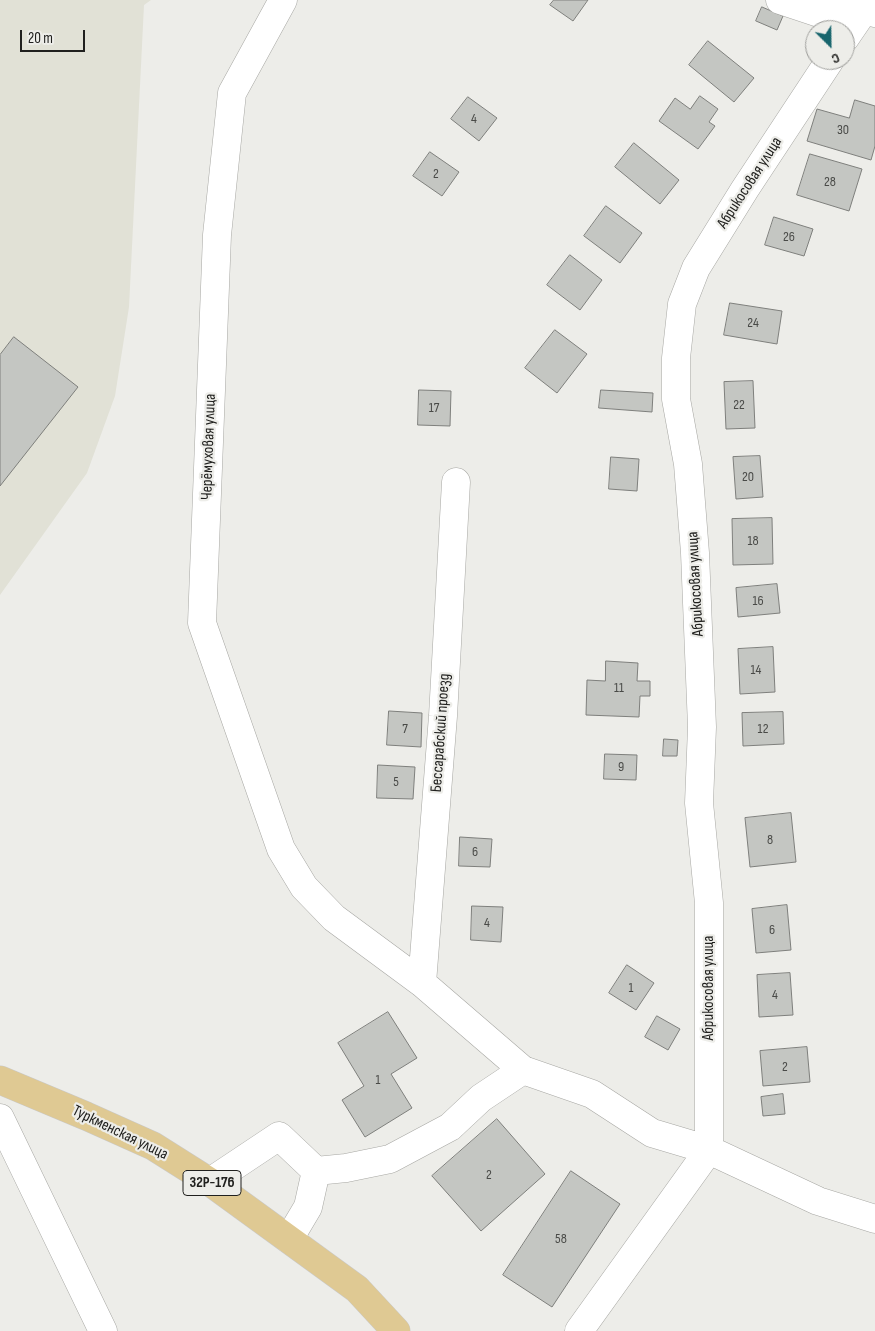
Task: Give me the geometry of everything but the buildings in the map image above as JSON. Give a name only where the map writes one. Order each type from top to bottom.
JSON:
[{"type":"main road","name":"Туркменская улица","points":[[0,1080],[153,1146],[210,1182],[357,1289],[396,1331]]},
{"type":"street","name":"Черёмуховая улица","points":[[282,0],[232,93],[217,234],[202,623],[281,849],[304,887],[334,918],[422,983],[523,1070]]},
{"type":"street","points":[[780,0],[822,14],[870,8]]},
{"type":"street","points":[[855,26],[870,8]]},
{"type":"street","name":"Абрикосовая улица","points":[[709,1150],[709,903],[699,803],[702,727],[695,553],[688,464],[676,399],[676,358],[682,304],[696,268],[745,189],[823,70]]},
{"type":"street","name":"Бессарабский проезд","points":[[422,983],[443,716],[456,482]]},
{"type":"street","points":[[210,1182],[279,1136],[316,1171],[346,1168],[390,1159],[450,1127],[481,1098],[523,1070],[592,1094],[652,1133],[709,1150],[818,1201],[875,1218]]},
{"type":"street","points":[[0,1118],[103,1331]]},
{"type":"street","points":[[579,1331],[709,1150]]},
{"type":"street","points":[[288,1239],[308,1206],[316,1171]]},
{"type":"shaded area","points":[[0,0],[151,0],[144,5],[129,307],[115,396],[87,473],[0,595]]}]
